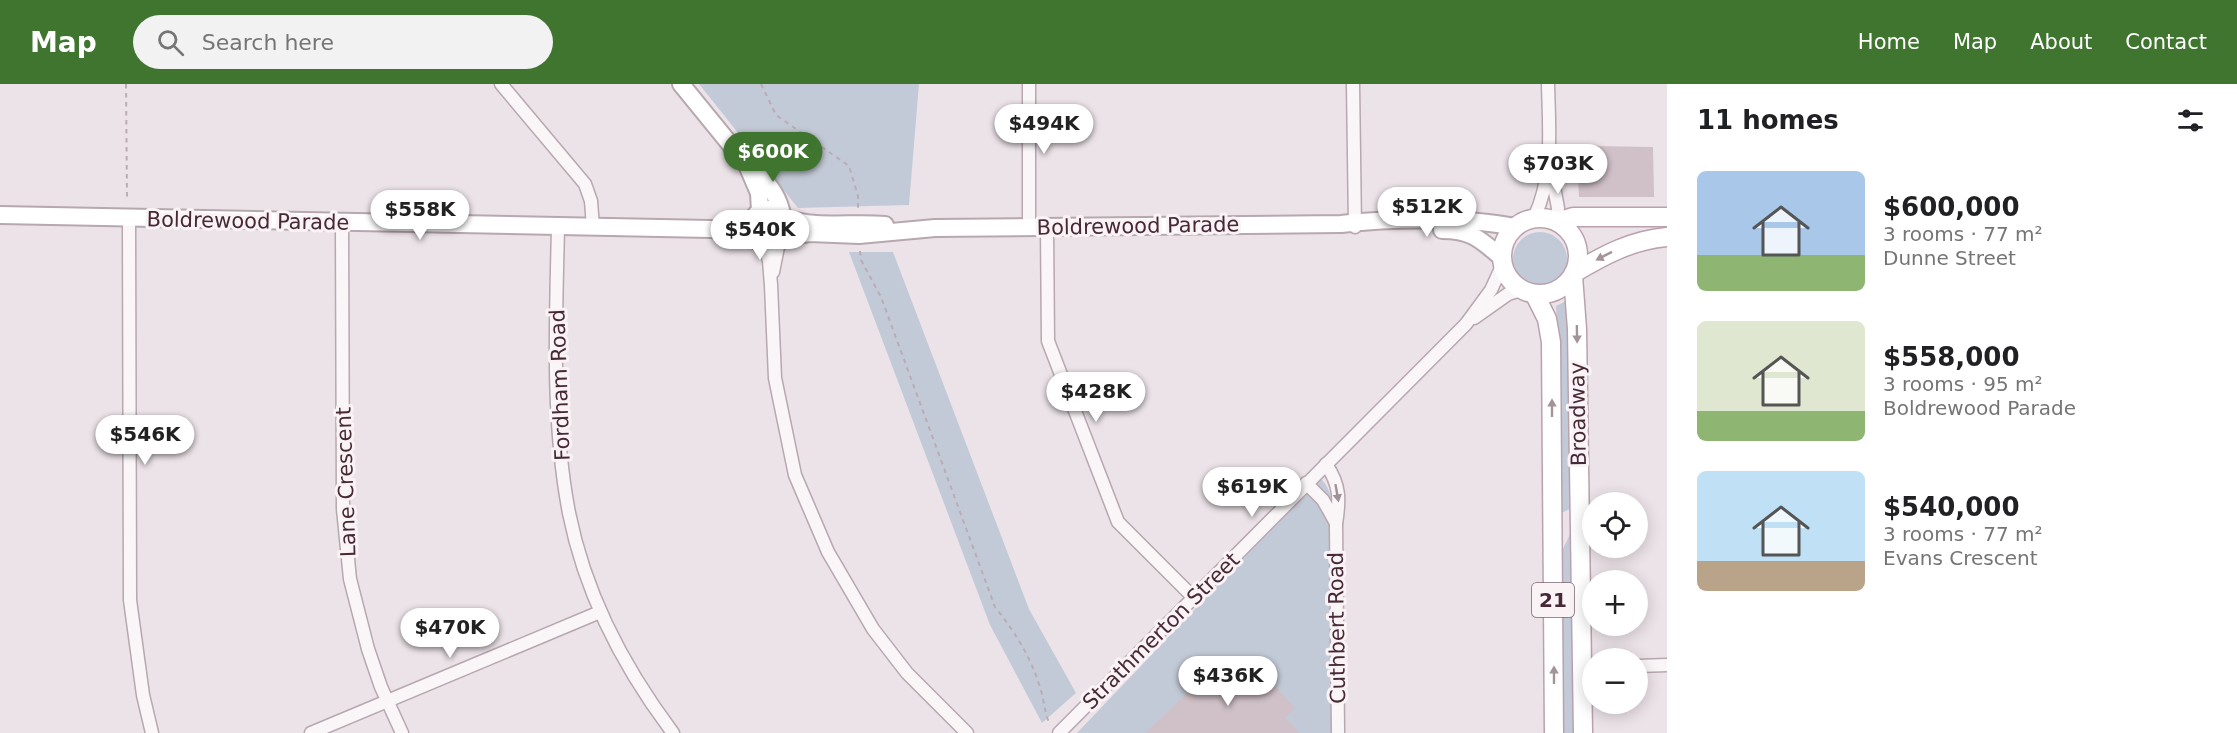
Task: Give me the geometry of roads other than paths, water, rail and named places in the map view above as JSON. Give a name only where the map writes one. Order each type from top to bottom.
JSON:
[{"type":"main road","points":[[681,84],[747,165],[770,187],[778,198],[787,228],[765,231],[759,193],[747,165]]},
{"type":"main road","name":"Boldrewood Parade","points":[[765,231],[771,209],[784,217],[809,224],[859,229]]},
{"type":"main road","name":"Boldrewood Parade","points":[[0,215],[810,233],[859,229],[1350,225],[1474,221],[1515,227]]},
{"type":"main road","points":[[1502,262],[1505,240],[1515,227],[1534,218],[1558,222],[1573,217],[1667,217]]},
{"type":"main road","name":"21","points":[[1558,222],[1570,233],[1577,249],[1577,265],[1574,274]]},
{"type":"main road","name":"Boldrewood Parade","points":[[1350,225],[1454,230],[1476,236],[1502,262]]},
{"type":"main road","points":[[1528,292],[1557,291],[1574,274],[1603,256],[1636,241],[1667,237]]},
{"type":"main road","name":"21","points":[[1502,262],[1509,280],[1528,292]]},
{"type":"main road","name":"Broadway","points":[[1574,274],[1577,329],[1579,514],[1587,648]]},
{"type":"main road","name":"Broadway","points":[[1528,292],[1547,319],[1551,342],[1554,733]]},
{"type":"main road","points":[[1553,530],[1579,514]]},
{"type":"main road","name":"Broadway","points":[[1583,733],[1584,714]]},
{"type":"street","points":[[501,84],[585,184],[591,201],[593,227]]},
{"type":"street","points":[[1029,84],[1029,227]]},
{"type":"street","points":[[1350,225],[1353,84]]},
{"type":"street","points":[[1548,84],[1549,161],[1558,208],[1558,222]]},
{"type":"street","points":[[1534,218],[1541,203],[1549,161]]},
{"type":"street","points":[[129,218],[130,600],[146,715],[152,733]]},
{"type":"street","name":"Lane Crescent","points":[[342,223],[343,509],[350,579],[368,650],[387,702],[402,733]]},
{"type":"street","name":"Fordham Road","points":[[558,227],[558,431],[570,514],[586,573],[600,612],[634,676],[673,733]]},
{"type":"street","points":[[1047,227],[1048,340],[1118,522],[1194,598]]},
{"type":"street","points":[[765,231],[771,285],[775,378],[795,475],[828,552],[873,629],[907,673],[967,733]]},
{"type":"street","name":"Strathmerton Street","points":[[1059,733],[1466,324],[1491,290],[1502,262]]},
{"type":"street","name":"Strathmerton Street","points":[[1466,324],[1508,294],[1528,292]]},
{"type":"street","name":"Cuthbert Road","points":[[1326,464],[1333,475],[1340,500],[1336,524],[1338,733]]},
{"type":"street","name":"Cuthbert Road","points":[[1306,483],[1323,500],[1336,524]]},
{"type":"street","points":[[312,733],[600,612]]},
{"type":"street","points":[[1648,666],[1667,665]]},
{"type":"street","points":[[141,733],[146,715]]}]
